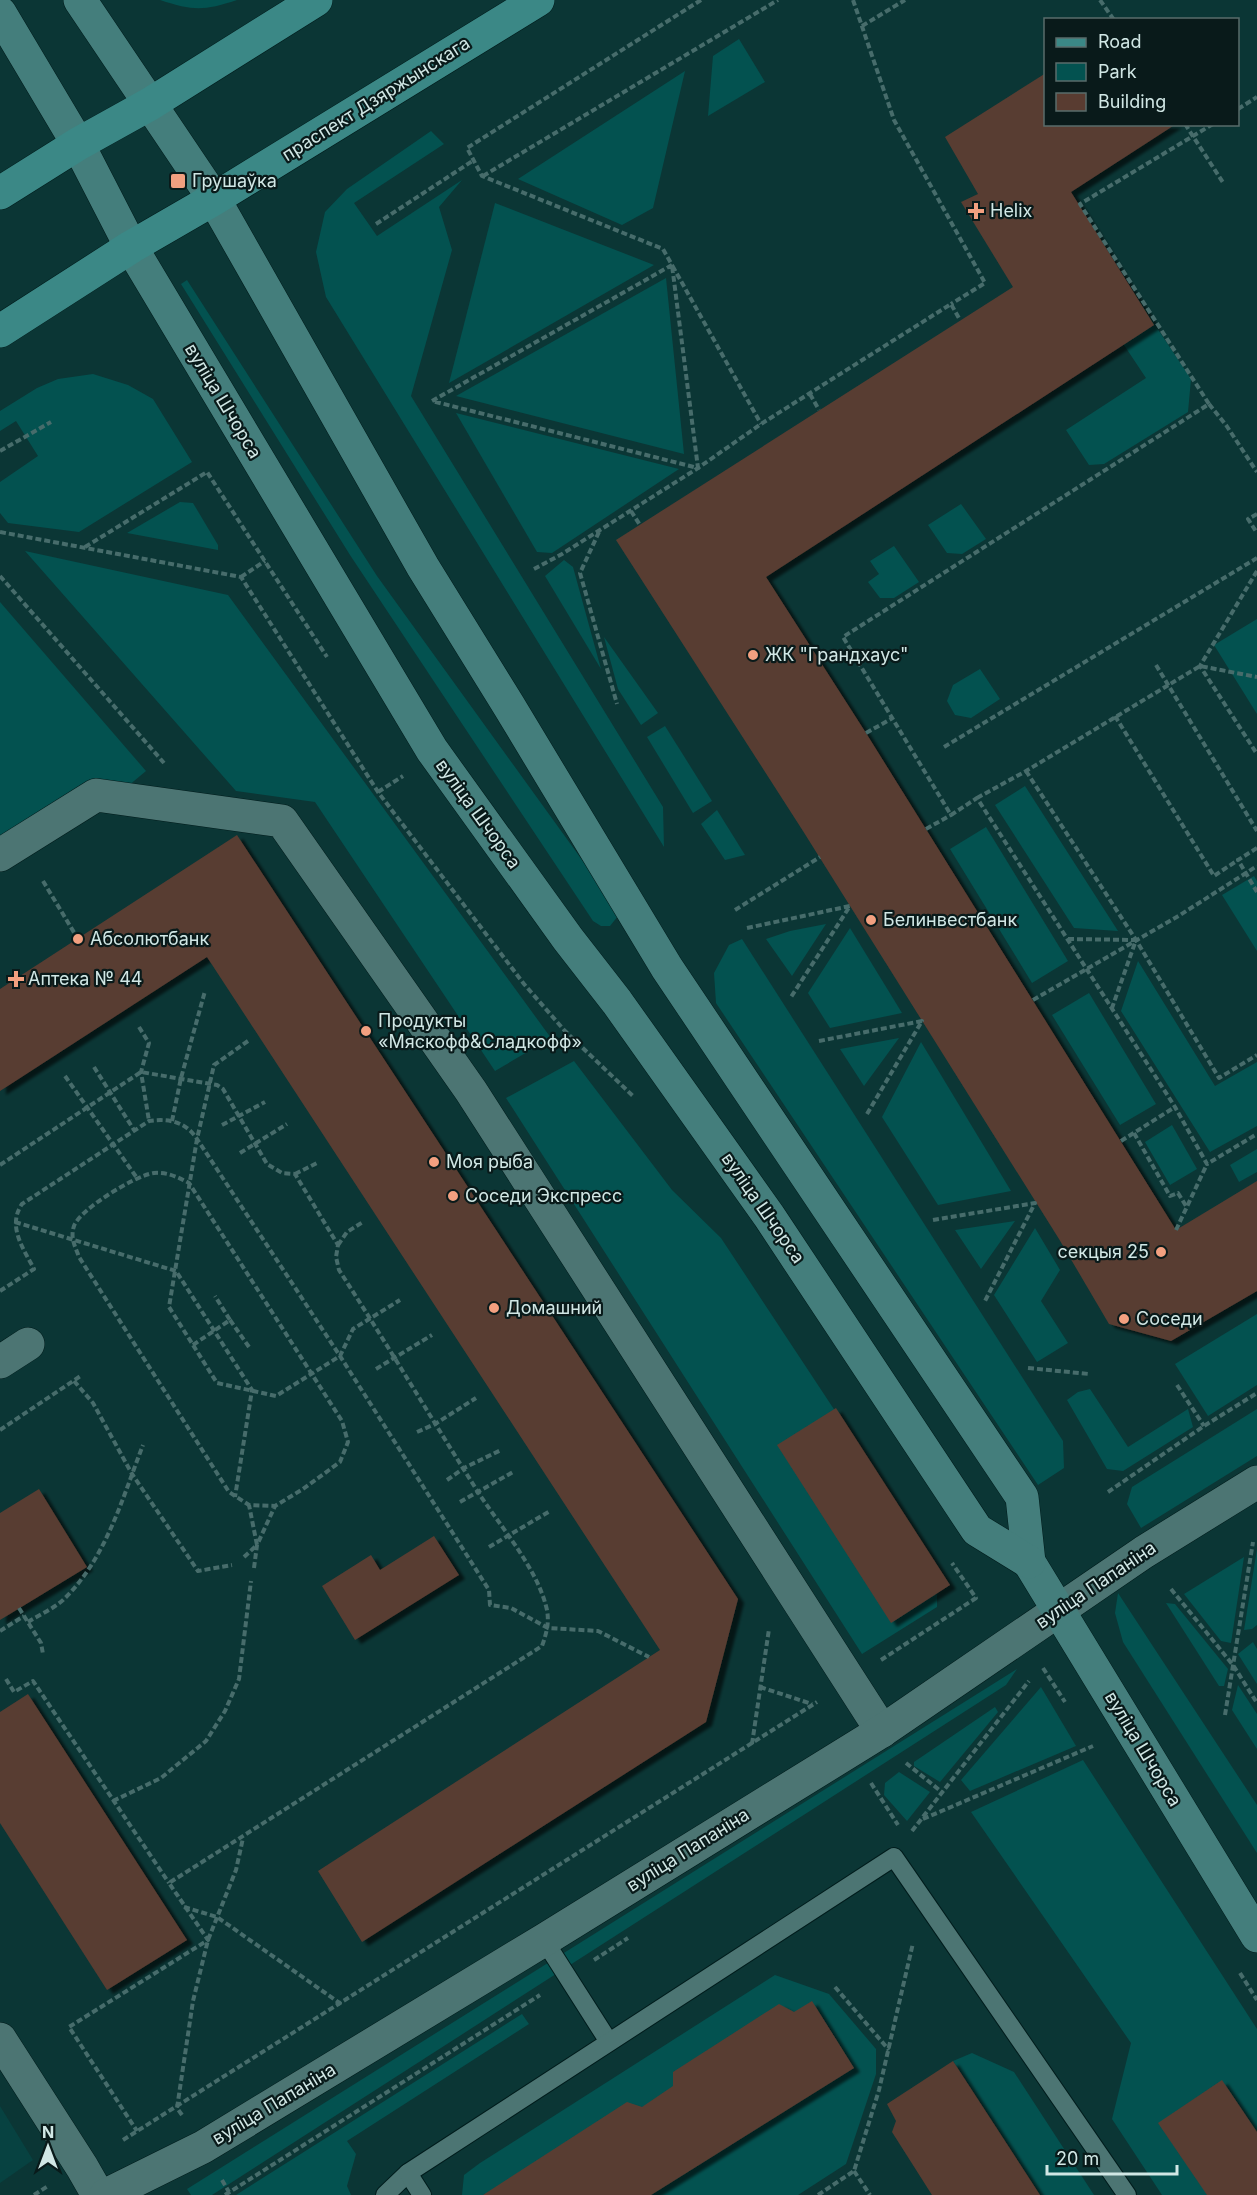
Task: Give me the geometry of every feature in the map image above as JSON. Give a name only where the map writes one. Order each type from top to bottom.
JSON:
[{"type":"main road","name":"вуліца Шчорса","points":[[80,0],[214,199],[423,567],[516,716],[667,968],[1022,1497],[1029,1562],[1257,1936]]},
{"type":"main road","points":[[0,193],[78,144],[150,104],[316,0]]},
{"type":"main road","name":"праспект Дзяржынскага","points":[[0,331],[131,247],[214,199],[538,0]]},
{"type":"main road","name":"вуліца Шчорса","points":[[0,14],[78,144],[131,247],[432,750],[568,939],[617,1002],[769,1216],[977,1530],[1029,1562]]},
{"type":"street","points":[[0,855],[96,795],[282,821],[471,1091],[882,1731]]},
{"type":"street","points":[[0,1362],[28,1344]]},
{"type":"street","name":"вуліца Папаніна","points":[[106,2195],[203,2147],[882,1731],[1144,1552],[1257,1482]]},
{"type":"street","points":[[0,2039],[90,2181]]},
{"type":"lane","points":[[386,2195],[408,2173],[894,1857],[1127,2195]]},
{"type":"lane","points":[[544,1940],[609,2043]]},
{"type":"lane","points":[[408,2173],[422,2195]]},
{"type":"path","points":[[701,0],[467,148],[482,176],[663,249],[761,424]]},
{"type":"path","points":[[482,176],[778,0]]},
{"type":"path","points":[[534,569],[631,511],[761,424],[986,283],[894,120],[853,0]]},
{"type":"path","points":[[862,26],[905,0]]},
{"type":"path","points":[[1101,0],[1113,18]]},
{"type":"path","points":[[1239,108],[1257,97]]},
{"type":"path","points":[[1186,126],[1224,184]]},
{"type":"path","points":[[1210,126],[1080,204],[1209,404],[1255,464],[1257,472]]},
{"type":"path","points":[[376,224],[474,160]]},
{"type":"path","points":[[672,265],[432,402],[698,468]]},
{"type":"path","points":[[672,265],[698,468]]},
{"type":"path","points":[[951,304],[960,320]]},
{"type":"path","points":[[810,394],[819,410]]},
{"type":"path","points":[[951,815],[843,638],[1209,404]]},
{"type":"path","points":[[0,452],[51,422]]},
{"type":"path","points":[[84,548],[207,472],[333,666]]},
{"type":"path","points":[[631,511],[640,525]]},
{"type":"path","points":[[1257,514],[1248,519],[1257,533]]},
{"type":"path","points":[[599,531],[580,573],[617,704]]},
{"type":"path","points":[[0,532],[241,577],[265,561]]},
{"type":"path","points":[[944,747],[1257,558]]},
{"type":"path","points":[[926,829],[1200,666],[1257,571]]},
{"type":"path","points":[[0,576],[189,792],[192,808]]},
{"type":"path","points":[[241,577],[378,792],[524,984],[566,1031]]},
{"type":"path","points":[[1156,665],[1257,831]]},
{"type":"path","points":[[1200,666],[1257,677]]},
{"type":"path","points":[[1200,666],[1257,754]]},
{"type":"path","points":[[1115,716],[1214,876],[1257,848]]},
{"type":"path","points":[[866,733],[891,719]]},
{"type":"path","points":[[378,792],[404,776],[398,767]]},
{"type":"path","points":[[1026,771],[1136,940],[1218,1078],[1257,1055]]},
{"type":"path","points":[[977,798],[1175,1107],[1207,1164]]},
{"type":"path","points":[[735,910],[819,857]]},
{"type":"path","points":[[1238,860],[1257,892]]},
{"type":"path","points":[[1033,1000],[1257,866]]},
{"type":"path","points":[[43,881],[78,939]]},
{"type":"path","points":[[747,928],[850,906],[791,997]]},
{"type":"path","points":[[1068,939],[1136,940]]},
{"type":"path","points":[[1112,1009],[1136,940]]},
{"type":"path","points":[[172,1121],[181,1078],[205,992]]},
{"type":"path","points":[[819,1041],[922,1021],[867,1114]]},
{"type":"path","points":[[139,1027],[149,1043],[141,1072],[149,1121]]},
{"type":"path","points":[[248,1041],[214,1065],[197,1139],[169,1307],[217,1383],[276,1396],[340,1356],[352,1329],[400,1300]]},
{"type":"path","points":[[94,1067],[134,1130]]},
{"type":"path","points":[[0,1164],[141,1072],[210,1083],[223,1089],[267,1164],[282,1173],[295,1174],[319,1162]]},
{"type":"path","points":[[65,1076],[137,1178]]},
{"type":"path","points":[[222,1125],[265,1102]]},
{"type":"path","points":[[1121,1141],[1175,1107]]},
{"type":"path","points":[[0,1291],[34,1269],[16,1235],[16,1212],[22,1204],[149,1121],[164,1119],[180,1123],[197,1139],[340,1356],[489,1590],[490,1605],[511,1608],[548,1628],[598,1631],[649,1657]]},
{"type":"path","points":[[240,1153],[287,1124]]},
{"type":"path","points":[[1134,1133],[1170,1196],[1178,1193],[1186,1206]]},
{"type":"path","points":[[1176,1230],[1207,1164],[1257,1134]]},
{"type":"path","points":[[154,1173],[172,1174],[189,1183],[342,1421],[348,1442],[340,1462],[303,1490],[275,1506],[249,1505],[228,1492],[93,1281],[72,1239],[74,1224],[86,1210],[137,1178],[154,1173]]},
{"type":"path","points":[[295,1174],[338,1245]]},
{"type":"path","points":[[933,1220],[1035,1203],[986,1301]]},
{"type":"path","points":[[15,1222],[176,1271],[252,1390],[235,1497]]},
{"type":"path","points":[[169,1883],[542,1646],[548,1628],[547,1607],[541,1589],[509,1535],[479,1493],[339,1270],[336,1257],[338,1245],[347,1232],[363,1222]]},
{"type":"path","points":[[215,1296],[249,1347]]},
{"type":"path","points":[[194,1345],[230,1320]]},
{"type":"path","points":[[376,1369],[432,1335]]},
{"type":"path","points":[[1028,1368],[1089,1374]]},
{"type":"path","points":[[0,1430],[82,1375]]},
{"type":"path","points":[[74,1381],[93,1403],[132,1474],[198,1570],[232,1565]]},
{"type":"path","points":[[1177,1385],[1204,1426]]},
{"type":"path","points":[[1108,1492],[1204,1426],[1257,1393]]},
{"type":"path","points":[[417,1432],[435,1424],[476,1398]]},
{"type":"path","points":[[27,1622],[62,1601],[102,1550],[142,1445]]},
{"type":"path","points":[[447,1480],[464,1468],[501,1450]]},
{"type":"path","points":[[460,1502],[513,1472]]},
{"type":"path","points":[[249,1505],[257,1545]]},
{"type":"path","points":[[254,1568],[257,1545],[275,1506]]},
{"type":"path","points":[[489,1547],[550,1511]]},
{"type":"path","points":[[1224,1715],[1253,1542]]},
{"type":"path","points":[[244,1557],[257,1545]]},
{"type":"path","points":[[113,1802],[161,1778],[206,1741],[225,1711],[239,1679],[251,1581]]},
{"type":"path","points":[[1172,1589],[1233,1665],[1257,1703]]},
{"type":"path","points":[[90,2181],[136,2131],[177,2108],[976,1598]]},
{"type":"path","points":[[19,1608],[41,1643],[43,1654]]},
{"type":"path","points":[[0,1630],[24,1616]]},
{"type":"path","points":[[6,1679],[14,1692],[33,1681],[208,1940]]},
{"type":"path","points":[[760,1687],[813,1704]]},
{"type":"path","points":[[922,1820],[1093,1746]]},
{"type":"path","points":[[903,1760],[943,1793]]},
{"type":"path","points":[[870,1781],[901,1829]]},
{"type":"path","points":[[177,2108],[194,2001],[208,1940],[236,1870],[243,1838]]},
{"type":"path","points":[[184,1907],[217,1917],[340,2004]]},
{"type":"path","points":[[136,2131],[69,2026],[208,1940]]},
{"type":"path","points":[[835,1987],[889,2050]]},
{"type":"path","points":[[854,2171],[870,2195]]},
{"type":"shaded area","points":[[0,2106],[33,2160],[0,2183]]},
{"type":"green space","points":[[160,0],[237,0],[207,8],[190,8]]},
{"type":"green space","points":[[739,39],[765,82],[708,116],[713,56]]},
{"type":"green space","points":[[685,71],[653,208],[622,225],[518,179]]},
{"type":"green space","points":[[431,131],[444,144],[354,203],[377,236],[462,180],[439,207],[452,250],[411,396],[663,807],[664,847],[326,297],[316,252],[325,212],[347,189]]},
{"type":"green space","points":[[495,203],[654,265],[449,383]]},
{"type":"green space","points":[[666,278],[684,454],[456,396]]},
{"type":"green space","points":[[187,280],[377,576],[616,907],[618,916],[610,926],[601,926],[593,921],[350,555],[181,284]]},
{"type":"green space","points":[[1131,289],[1191,379],[1188,412],[1104,464],[1089,465],[1066,430],[1146,378],[1100,309]]},
{"type":"green space","points":[[93,374],[128,385],[153,399],[192,462],[79,532],[8,523],[0,513],[0,482],[38,456],[16,421],[0,431],[0,411],[37,388],[58,379]]},
{"type":"green space","points":[[456,413],[679,469],[552,553],[537,552]]},
{"type":"green space","points":[[180,502],[193,503],[218,545],[218,550],[127,533]]},
{"type":"green space","points":[[961,504],[986,539],[962,554],[947,553],[928,525]]},
{"type":"green space","points":[[894,546],[919,582],[894,598],[880,598],[868,582],[879,574],[870,561]]},
{"type":"green space","points":[[25,551],[228,595],[551,1038],[495,1071],[315,802],[236,791]]},
{"type":"green space","points":[[564,560],[573,567],[601,669],[545,576]]},
{"type":"green space","points":[[0,602],[146,771],[128,786],[0,841]]},
{"type":"green space","points":[[1257,619],[1257,714],[1214,645]]},
{"type":"green space","points":[[604,637],[658,713],[641,725],[618,689]]},
{"type":"green space","points":[[980,669],[1000,699],[971,718],[955,715],[947,701],[953,685]]},
{"type":"green space","points":[[665,726],[712,801],[693,813],[647,737]]},
{"type":"green space","points":[[1025,786],[1118,931],[1074,928],[995,805]]},
{"type":"green space","points":[[717,810],[745,855],[725,860],[701,824]]},
{"type":"green space","points":[[986,827],[1068,961],[1032,983],[950,849]]},
{"type":"green space","points":[[1254,876],[1257,881],[1257,951],[1222,895]]},
{"type":"green space","points":[[826,924],[792,976],[766,939],[790,931]]},
{"type":"green space","points":[[850,928],[902,1013],[830,1028],[808,993]]},
{"type":"green space","points":[[742,939],[1063,1441],[1064,1468],[1038,1485],[716,1003],[714,973],[729,945]]},
{"type":"green space","points":[[1138,961],[1215,1086],[1257,1062],[1257,1126],[1210,1152],[1121,1011]]},
{"type":"green space","points":[[1089,993],[1156,1104],[1120,1125],[1052,1015]]},
{"type":"green space","points":[[899,1038],[864,1086],[840,1049]]},
{"type":"green space","points":[[921,1042],[1011,1191],[938,1205],[882,1117]]},
{"type":"green space","points":[[574,1061],[672,1190],[721,1238],[950,1585],[937,1593],[937,1607],[862,1654],[506,1098]]},
{"type":"green space","points":[[1172,1125],[1197,1169],[1170,1185],[1145,1142]]},
{"type":"green space","points":[[1257,1149],[1257,1172],[1239,1182],[1230,1165]]},
{"type":"green space","points":[[1015,1221],[981,1269],[955,1230]]},
{"type":"green space","points":[[1035,1228],[1060,1270],[1041,1301],[1068,1343],[1037,1362],[994,1295]]},
{"type":"green space","points":[[1257,1314],[1257,1385],[1208,1416],[1175,1364]]},
{"type":"green space","points":[[1090,1389],[1128,1447],[1188,1409],[1193,1427],[1123,1471],[1107,1469],[1067,1400],[1078,1392]]},
{"type":"green space","points":[[1257,1409],[1257,1456],[1141,1528],[1127,1504],[1132,1487]]},
{"type":"green space","points":[[1257,1549],[1257,1625],[1252,1629],[1244,1630]]},
{"type":"green space","points":[[1244,1557],[1231,1643],[1221,1641],[1184,1594]]},
{"type":"green space","points":[[1118,1593],[1257,1805],[1257,1853],[1123,1642],[1115,1613]]},
{"type":"green space","points":[[1166,1603],[1175,1604],[1228,1669],[1224,1686],[1219,1686]]},
{"type":"green space","points":[[1253,1642],[1257,1649],[1257,1684],[1238,1654]]},
{"type":"green space","points":[[1017,1669],[1006,1685],[212,2195],[191,2195],[187,2189]]},
{"type":"green space","points":[[1238,1685],[1257,1714],[1257,1749],[1232,1710]]},
{"type":"green space","points":[[1041,1687],[1076,1746],[970,1791],[961,1780]]},
{"type":"green space","points":[[995,1707],[998,1712],[940,1782],[914,1766],[914,1762]]},
{"type":"green space","points":[[1083,1760],[1257,2029],[1257,2195],[1162,2195],[1112,2119],[1131,2043],[971,1812]]},
{"type":"green space","points":[[899,1772],[930,1792],[907,1821],[884,1795],[885,1783]]},
{"type":"green space","points":[[775,1975],[829,1994],[876,2049],[876,2074],[846,2164],[798,2195],[462,2195],[464,2175],[480,2163]]},
{"type":"green space","points":[[522,2014],[529,2024],[347,2141],[356,2154],[347,2186],[351,2195],[236,2195]]},
{"type":"green space","points":[[972,2053],[1014,2072],[1094,2195],[1040,2195],[953,2061]]},
{"type":"building","name":"ЖК \"Грандхаус\"","points":[[1044,74],[1044,126],[1173,126],[1071,192],[1154,325],[766,577],[1176,1230],[1257,1181],[1257,1291],[1171,1341],[1109,1324],[1059,1239],[803,831],[616,540],[1013,287],[961,202],[978,194],[945,137]]},
{"type":"building","points":[[237,835],[738,1599],[706,1722],[362,1942],[318,1871],[660,1650],[207,957],[0,1091],[0,989]]},
{"type":"building","points":[[836,1408],[950,1585],[891,1623],[777,1445]]},
{"type":"building","points":[[39,1489],[87,1567],[0,1620],[0,1513]]},
{"type":"building","points":[[434,1536],[459,1575],[355,1640],[322,1586],[371,1555],[380,1570]]},
{"type":"building","points":[[28,1694],[187,1940],[107,1990],[0,1823],[0,1712]]},
{"type":"building","points":[[812,2001],[854,2068],[651,2195],[483,2195],[627,2102],[642,2107],[673,2086],[673,2072],[779,2004],[794,2012]]},
{"type":"building","points":[[953,2061],[1040,2195],[932,2195],[892,2132],[896,2121],[887,2104]]},
{"type":"building","points":[[1222,2080],[1257,2132],[1257,2195],[1207,2195],[1158,2123]]},
{"type":"place","name":"Грушаўка","points":[[178,181]]},
{"type":"place","name":"Helix","points":[[976,211]]},
{"type":"place","name":"ЖК \"Грандхаус\"","points":[[753,655]]},
{"type":"place","name":"Белинвестбанк","points":[[871,920]]},
{"type":"place","name":"Абсолютбанк","points":[[78,939]]},
{"type":"place","name":"Аптека № 44","points":[[16,979]]},
{"type":"place","name":"Продукты «Мяскофф&Сладкофф»","points":[[366,1031]]},
{"type":"place","name":"Моя рыба","points":[[434,1162]]},
{"type":"place","name":"Соседи Экспресс","points":[[453,1196]]},
{"type":"place","name":"секцыя 25","points":[[1161,1252]]},
{"type":"place","name":"Домашний","points":[[494,1308]]},
{"type":"place","name":"Соседи","points":[[1124,1319]]}]
